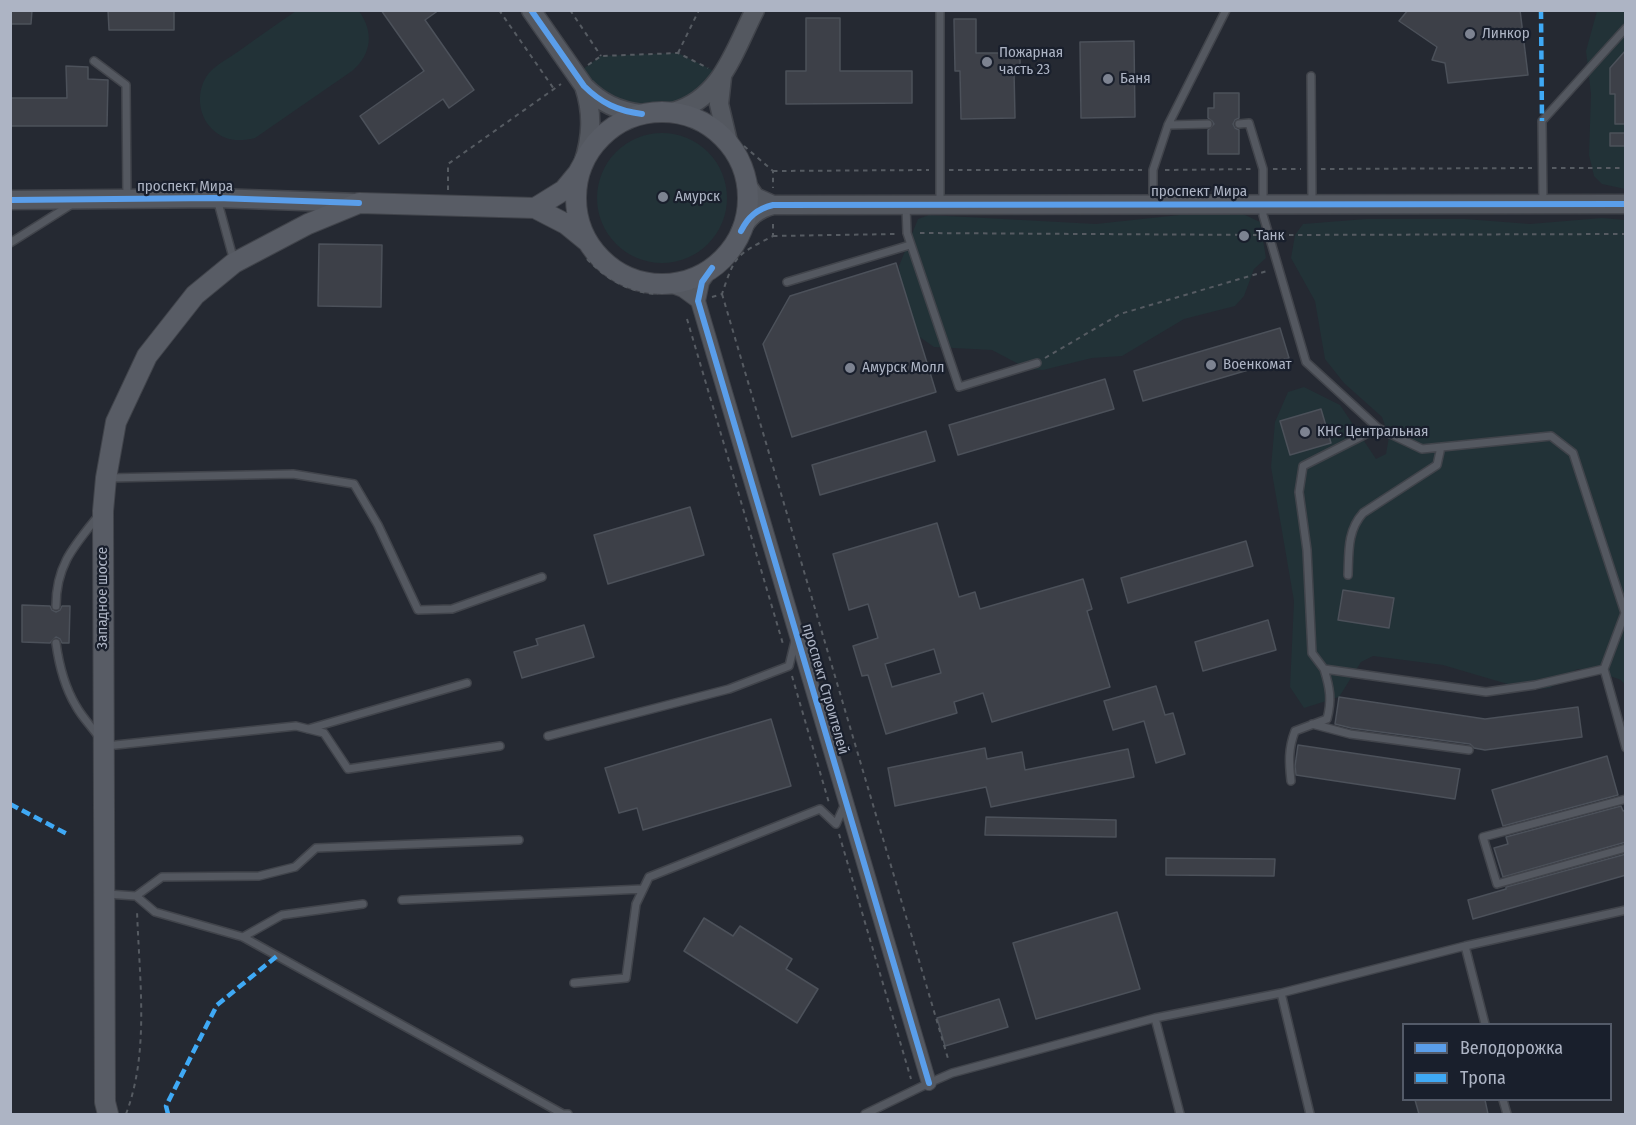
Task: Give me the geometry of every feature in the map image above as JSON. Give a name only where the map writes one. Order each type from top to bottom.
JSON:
[{"type":"main road","points":[[359,204],[535,208],[566,224],[588,242],[608,264],[629,276],[652,283],[667,284],[683,281],[712,268],[724,258],[741,231],[748,201],[747,185],[737,155],[728,142],[704,122],[674,112],[657,111],[627,119],[607,132],[591,150],[578,173],[564,190],[535,208]]},
{"type":"main road","points":[[584,164],[579,179],[578,210],[581,226],[597,253]]},
{"type":"main road","name":"Западное шоссе","points":[[108,1114],[105,1102],[103,511],[106,478],[116,422],[147,356],[195,295],[234,263],[308,224],[359,204]]},
{"type":"street","points":[[531,10],[584,86],[619,110],[642,114]]},
{"type":"street","points":[[674,112],[700,101],[715,87],[755,10]]},
{"type":"street","points":[[722,75],[719,105],[728,142]]},
{"type":"street","points":[[584,86],[591,122],[584,164]]},
{"type":"street","points":[[747,185],[755,196],[773,205]]},
{"type":"street","name":"проспект Мира","points":[[10,200],[217,198],[359,204]]},
{"type":"street","name":"проспект Мира","points":[[773,205],[1626,204]]},
{"type":"street","points":[[741,231],[750,216],[764,207],[773,205]]},
{"type":"street","points":[[667,284],[683,290],[698,301],[702,282],[712,268]]},
{"type":"street","name":"проспект Строителей","points":[[698,301],[929,1083]]},
{"type":"lane","points":[[940,10],[940,204]]},
{"type":"lane","points":[[1153,204],[1153,170],[1168,125],[1226,10]]},
{"type":"lane","points":[[1543,204],[1542,121],[1626,28]]},
{"type":"lane","points":[[94,61],[126,85],[127,199]]},
{"type":"lane","points":[[1311,76],[1312,204]]},
{"type":"lane","points":[[1239,124],[1249,123],[1263,169],[1263,215],[1306,362],[1378,428],[1422,449],[1551,436],[1573,453],[1626,613],[1604,669],[1626,748]]},
{"type":"lane","points":[[1168,125],[1209,124]]},
{"type":"lane","points":[[217,198],[234,263]]},
{"type":"lane","points":[[10,243],[80,199]]},
{"type":"lane","points":[[906,205],[910,245],[959,387],[1037,363]]},
{"type":"lane","points":[[787,282],[910,245]]},
{"type":"lane","points":[[1292,781],[1288,760],[1290,743],[1295,731],[1327,719],[1331,706],[1331,692],[1324,669],[1312,653],[1307,549],[1299,492],[1303,466],[1378,428]]},
{"type":"lane","points":[[1348,575],[1350,536],[1356,522],[1363,513],[1437,465],[1441,447]]},
{"type":"lane","points":[[106,478],[293,474],[354,484],[378,525],[418,610],[452,609],[542,577]]},
{"type":"lane","points":[[56,606],[56,584],[71,549],[103,511]]},
{"type":"lane","points":[[548,736],[729,689],[789,666],[797,635]]},
{"type":"lane","points":[[56,643],[61,672],[75,706],[97,734],[103,746],[296,726],[324,733],[348,769],[500,746]]},
{"type":"lane","points":[[1324,669],[1486,692],[1535,685],[1604,669]]},
{"type":"lane","points":[[308,729],[467,683]]},
{"type":"lane","points":[[1312,724],[1350,734],[1469,750]]},
{"type":"lane","points":[[1626,799],[1483,837],[1497,884],[1626,848]]},
{"type":"lane","points":[[574,983],[626,978],[636,904],[649,877],[820,809],[836,824],[846,801]]},
{"type":"lane","points":[[136,896],[162,877],[259,876],[295,867],[316,848],[519,840]]},
{"type":"lane","points":[[402,900],[643,889]]},
{"type":"lane","points":[[104,894],[136,896],[155,912],[243,937],[563,1114],[568,1114]]},
{"type":"lane","points":[[243,937],[282,915],[363,904]]},
{"type":"lane","points":[[866,1114],[952,1074],[1155,1018],[1281,993],[1465,946],[1626,910]]},
{"type":"lane","points":[[1465,946],[1485,1023]]},
{"type":"lane","points":[[1281,993],[1310,1114]]},
{"type":"lane","points":[[1155,1018],[1180,1114]]},
{"type":"path","points":[[447,164],[554,89],[499,10]]},
{"type":"path","points":[[570,10],[601,56],[678,53],[692,60]]},
{"type":"path","points":[[678,53],[699,10]]},
{"type":"path","points":[[773,171],[1626,168]]},
{"type":"path","points":[[773,236],[907,233],[1626,234]]},
{"type":"path","points":[[1037,363],[1120,314],[1278,267]]},
{"type":"path","points":[[722,294],[952,1074]]},
{"type":"path","points":[[688,324],[914,1091]]},
{"type":"path","points":[[126,1114],[134,1091],[141,1035],[136,896]]},
{"type":"shaded area","points":[[296,11],[359,11],[369,35],[364,57],[352,71],[255,138],[232,140],[217,133],[207,123],[201,109],[200,94],[205,79],[219,64]]},
{"type":"shaded area","points":[[1597,11],[1625,11],[1625,189],[1602,184],[1594,176],[1589,155],[1591,94],[1586,51]]},
{"type":"shaded area","points":[[678,53],[722,75],[673,112],[630,113],[576,74],[601,56]]},
{"type":"shaded area","points":[[662,133],[687,138],[708,152],[722,173],[727,198],[722,223],[708,244],[687,258],[662,263],[637,258],[616,244],[602,223],[597,198],[602,173],[616,152],[637,138]]},
{"type":"shaded area","points":[[1216,211],[1241,213],[1260,222],[1266,258],[1254,269],[1244,296],[1235,306],[1184,319],[1122,356],[1092,358],[1043,370],[1028,369],[992,350],[934,347],[914,333],[903,315],[899,266],[918,219],[929,215],[1096,224]]},
{"type":"shaded area","points":[[1602,218],[1625,220],[1625,685],[1621,680],[1591,669],[1577,669],[1550,688],[1528,690],[1443,665],[1373,656],[1361,662],[1339,697],[1304,708],[1290,687],[1294,601],[1271,467],[1275,422],[1288,392],[1304,387],[1340,405],[1376,459],[1386,454],[1389,437],[1382,417],[1344,383],[1325,359],[1315,301],[1291,258],[1295,235],[1303,224],[1366,219],[1465,219],[1530,224]]},
{"type":"building","points":[[10,10],[32,10],[31,24],[10,24]]},
{"type":"building","points":[[108,10],[174,10],[174,30],[109,30]]},
{"type":"building","points":[[381,10],[439,10],[425,20],[474,90],[449,108],[443,99],[379,144],[360,116],[424,71]]},
{"type":"building","name":"Линкор","points":[[1408,10],[1520,10],[1528,75],[1448,83],[1445,63],[1432,60],[1437,47],[1399,21]]},
{"type":"building","points":[[806,18],[840,18],[840,71],[912,71],[912,103],[786,104],[786,71],[806,71]]},
{"type":"building","name":"Пожарная часть 23","points":[[954,19],[976,19],[976,53],[1020,53],[1020,70],[1014,71],[1015,118],[961,119],[960,71],[955,71]]},
{"type":"building","name":"Баня","points":[[1134,41],[1135,117],[1081,118],[1080,42]]},
{"type":"building","points":[[1626,50],[1626,124],[1615,124],[1615,94],[1610,94],[1610,68]]},
{"type":"building","points":[[66,66],[88,67],[88,79],[108,80],[107,126],[10,126],[10,98],[67,98]]},
{"type":"building","points":[[1214,93],[1239,93],[1239,118],[1233,124],[1239,130],[1239,154],[1208,154],[1208,130],[1214,124],[1208,118],[1208,108],[1214,108]]},
{"type":"building","points":[[1610,133],[1626,133],[1626,146],[1610,146]]},
{"type":"building","points":[[319,244],[382,245],[381,307],[318,306]]},
{"type":"building","name":"Амурск Молл","points":[[896,263],[936,392],[792,437],[763,344],[790,296]]},
{"type":"building","name":"Военкомат","points":[[1280,328],[1289,358],[1143,401],[1134,371]]},
{"type":"building","points":[[1105,379],[1114,409],[958,455],[949,425]]},
{"type":"building","name":"КНС Центральная","points":[[1321,409],[1331,443],[1290,455],[1280,421]]},
{"type":"building","points":[[926,431],[935,461],[820,495],[812,465]]},
{"type":"building","points":[[690,507],[704,555],[608,584],[594,535]]},
{"type":"building","points":[[937,523],[959,597],[975,592],[980,609],[1083,579],[1092,609],[1087,611],[1110,687],[992,722],[983,693],[954,702],[957,713],[886,734],[868,675],[862,676],[853,646],[878,638],[868,604],[849,610],[833,554]],"holes":[[[934,649],[941,673],[892,687],[885,664]]]},
{"type":"building","points":[[1246,541],[1253,566],[1128,603],[1121,578]]},
{"type":"building","points":[[1343,590],[1394,598],[1389,628],[1338,620]]},
{"type":"building","points":[[22,605],[50,606],[56,612],[62,606],[70,606],[69,643],[62,643],[56,637],[50,643],[22,642]]},
{"type":"building","points":[[1268,620],[1276,650],[1203,671],[1195,642]]},
{"type":"building","points":[[584,625],[594,657],[522,678],[514,652],[538,645],[536,639]]},
{"type":"building","points":[[1156,686],[1165,715],[1173,713],[1185,754],[1156,763],[1144,721],[1113,730],[1104,701]]},
{"type":"building","points":[[1339,697],[1485,719],[1578,707],[1582,737],[1485,750],[1474,748],[1470,744],[1351,728],[1335,724]]},
{"type":"building","points":[[771,719],[791,786],[643,830],[637,808],[619,813],[605,768]]},
{"type":"building","points":[[1298,745],[1460,769],[1455,799],[1296,775]]},
{"type":"building","points":[[985,748],[987,759],[1022,752],[1025,770],[1128,749],[1134,777],[991,807],[986,787],[895,806],[888,768]]},
{"type":"building","points":[[1607,756],[1618,795],[1503,826],[1492,790]]},
{"type":"building","points":[[1621,806],[1623,811],[1626,810],[1626,842],[1503,877],[1494,848],[1508,844],[1506,837]]},
{"type":"building","points":[[986,817],[1116,820],[1116,837],[985,835]]},
{"type":"building","points":[[1626,854],[1626,875],[1473,919],[1468,900],[1506,889],[1506,887]]},
{"type":"building","points":[[1166,858],[1275,859],[1274,876],[1166,875]]},
{"type":"building","points":[[1117,912],[1140,989],[1036,1019],[1013,943]]},
{"type":"building","points":[[704,918],[733,936],[740,926],[792,959],[786,969],[818,989],[797,1023],[684,951]]},
{"type":"building","points":[[999,999],[1008,1027],[945,1046],[937,1018]]},
{"type":"building","points":[[1415,1101],[1485,1101],[1488,1114],[1419,1114]]},
{"type":"marked path","points":[[1541,10],[1542,121]]},
{"type":"marked path","points":[[10,804],[69,835]]},
{"type":"marked path","points":[[168,1114],[166,1106],[217,1005],[277,956]]},
{"type":"cycle path","points":[[531,10],[584,86],[610,105],[642,114]]},
{"type":"cycle path","points":[[10,200],[217,198],[359,203]]},
{"type":"cycle path","points":[[741,231],[754,214],[773,205],[1626,204]]},
{"type":"cycle path","points":[[712,268],[702,282],[698,301],[929,1083]]},
{"type":"place","name":"Линкор","points":[[1470,34]]},
{"type":"place","name":"Пожарная часть 23","points":[[987,62]]},
{"type":"place","name":"Баня","points":[[1108,79]]},
{"type":"place","name":"Амурск","points":[[663,197]]},
{"type":"place","name":"Танк","points":[[1244,236]]},
{"type":"place","name":"Военкомат","points":[[1211,365]]},
{"type":"place","name":"Амурск Молл","points":[[850,368]]},
{"type":"place","name":"КНС Центральная","points":[[1305,432]]}]
